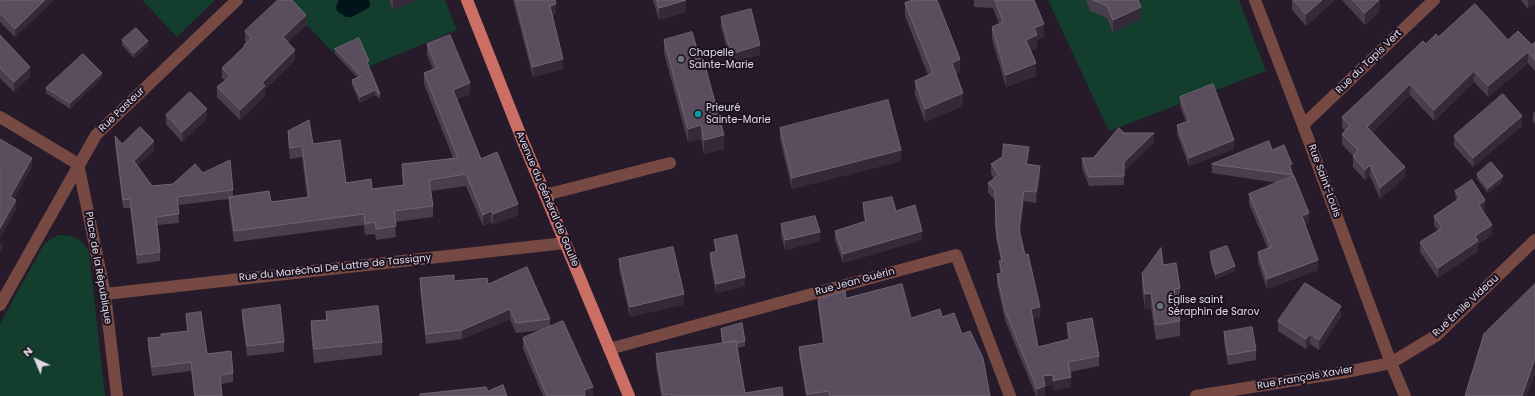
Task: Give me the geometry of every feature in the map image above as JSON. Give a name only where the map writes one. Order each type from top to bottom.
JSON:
[{"type":"main road","name":"Avenue du Général de Gaulle","points":[[468,0],[524,144],[629,396]]},
{"type":"street","name":"Rue Pasteur","points":[[0,305],[78,164],[96,135],[237,0]]},
{"type":"street","name":"Rue Saint-Louis","points":[[1255,0],[1303,125],[1390,363],[1405,396]]},
{"type":"street","name":"Rue du Tapis Vert","points":[[1303,125],[1434,0]]},
{"type":"street","points":[[0,117],[78,164]]},
{"type":"street","points":[[545,195],[670,163]]},
{"type":"street","name":"Place de la République","points":[[78,164],[105,294],[117,396]]},
{"type":"street","name":"Rue Émile Videau","points":[[1390,363],[1437,335],[1535,240]]},
{"type":"street","name":"Rue du Maréchal De Lattre de Tassigny","points":[[105,294],[565,243]]},
{"type":"street","name":"Rue Jean Guérin","points":[[609,349],[956,255],[1010,396]]},
{"type":"street","name":"Rue François Xavier","points":[[1196,396],[1346,372],[1390,363]]},
{"type":"green space","points":[[142,0],[215,0],[177,37]]},
{"type":"green space","points":[[283,0],[445,0],[457,30],[353,73]]},
{"type":"green space","points":[[1048,0],[1239,0],[1266,71],[1109,131]]},
{"type":"green space","points":[[58,235],[73,237],[80,240],[89,252],[105,396],[0,396],[0,324],[44,244]]},
{"type":"shaded area","points":[[339,0],[369,0],[370,7],[352,17],[346,17],[337,11],[336,6]]},
{"type":"building","points":[[0,0],[45,0],[15,29],[0,13]]},
{"type":"building","points":[[278,0],[292,0],[306,15],[283,37],[295,50],[262,83],[265,86],[240,110],[217,87],[230,76],[222,68],[245,46],[244,45],[251,38],[245,31]]},
{"type":"building","points":[[516,0],[555,0],[556,4],[550,6],[563,59],[533,67]]},
{"type":"building","points":[[657,0],[686,0],[659,8]]},
{"type":"building","points":[[913,0],[937,0],[960,59],[952,63],[963,93],[925,109],[915,81],[933,73],[905,3]]},
{"type":"building","points":[[995,0],[1034,0],[1044,24],[1034,28],[1037,35],[1026,40],[1036,63],[1006,75],[992,27],[1003,22]]},
{"type":"building","points":[[1093,0],[1138,0],[1141,7],[1113,20],[1107,6]]},
{"type":"building","points":[[1294,0],[1322,0],[1306,14]]},
{"type":"building","points":[[1353,0],[1379,0],[1365,13]]},
{"type":"building","points":[[1475,4],[1508,40],[1518,31],[1532,45],[1535,42],[1535,60],[1528,52],[1488,86],[1474,71],[1434,110],[1410,84],[1367,127],[1405,167],[1380,188],[1370,165],[1365,170],[1353,156],[1358,150],[1342,134],[1350,126],[1342,117],[1423,41],[1426,44],[1436,34],[1438,37]]},
{"type":"building","points":[[751,9],[760,45],[731,54],[721,17]]},
{"type":"building","points":[[136,28],[148,41],[134,53],[122,40]]},
{"type":"building","points":[[692,32],[700,59],[703,58],[724,135],[704,140],[701,125],[688,129],[664,40]]},
{"type":"building","points":[[0,35],[30,67],[14,82],[0,68]]},
{"type":"building","points":[[450,35],[470,83],[453,90],[481,159],[497,152],[518,204],[493,214],[491,211],[483,215],[466,174],[429,180],[433,206],[394,211],[396,226],[376,229],[375,222],[365,224],[364,214],[234,231],[229,197],[269,191],[271,202],[309,197],[302,146],[290,148],[288,131],[309,120],[313,144],[340,140],[346,183],[371,179],[372,189],[404,185],[402,164],[458,158],[424,73],[437,68],[427,44]]},
{"type":"building","points":[[359,38],[369,61],[367,62],[380,94],[375,90],[360,97],[352,80],[361,76],[335,49]]},
{"type":"building","points":[[83,54],[102,73],[70,103],[46,88]]},
{"type":"building","points":[[1213,84],[1234,140],[1189,158],[1177,125],[1189,121],[1180,97]]},
{"type":"building","points":[[190,92],[207,109],[182,132],[166,115]]},
{"type":"building","points":[[1503,94],[1522,116],[1473,158],[1454,136]]},
{"type":"building","points":[[888,100],[901,150],[792,178],[780,128]]},
{"type":"building","points":[[140,127],[154,141],[134,161],[152,186],[173,184],[195,164],[203,173],[230,160],[233,190],[177,197],[179,214],[156,217],[160,252],[137,255],[130,199],[123,200],[115,136],[122,144]]},
{"type":"building","points":[[1119,128],[1124,133],[1154,133],[1124,162],[1124,176],[1089,177],[1082,158],[1093,158]]},
{"type":"building","points":[[0,139],[32,158],[10,197],[16,200],[0,228]]},
{"type":"building","points":[[1269,141],[1272,150],[1284,145],[1292,164],[1289,165],[1293,175],[1212,164]]},
{"type":"building","points":[[1004,144],[1029,147],[1026,164],[1040,166],[1036,192],[1024,191],[1019,229],[1025,255],[1028,254],[1040,307],[1031,309],[1038,347],[1070,339],[1067,323],[1092,318],[1099,356],[1068,362],[1071,377],[1053,381],[1053,375],[1043,376],[1045,386],[1037,389],[1005,310],[997,274],[1002,273],[999,261],[1002,261],[996,228],[995,190],[988,183],[999,175],[991,164],[1002,157]]},
{"type":"building","points":[[1491,162],[1503,176],[1488,188],[1477,174]]},
{"type":"building","points":[[1294,176],[1309,213],[1302,216],[1318,260],[1267,279],[1258,252],[1271,247],[1249,194]]},
{"type":"building","points":[[1472,180],[1485,200],[1479,205],[1492,225],[1475,236],[1478,241],[1438,268],[1420,242],[1442,228],[1434,216],[1460,198],[1455,191]]},
{"type":"building","points":[[892,197],[896,211],[915,205],[922,231],[843,254],[835,231],[866,221],[863,203]]},
{"type":"building","points":[[815,216],[820,232],[785,240],[781,224]]},
{"type":"building","points":[[737,235],[745,277],[716,284],[710,253],[717,251],[714,240]]},
{"type":"building","points":[[1227,246],[1235,266],[1216,274],[1210,252]]},
{"type":"building","points":[[673,247],[684,294],[630,307],[619,259]]},
{"type":"building","name":"Église saint Séraphin de Sarov","points":[[1161,248],[1163,265],[1176,263],[1180,288],[1174,289],[1180,321],[1156,325],[1151,293],[1145,294],[1142,274]]},
{"type":"building","points":[[527,267],[550,319],[516,323],[510,309],[462,330],[426,334],[420,278],[454,275],[454,281],[487,278],[488,284]]},
{"type":"building","points":[[1305,283],[1341,306],[1319,340],[1310,334],[1306,339],[1278,321]]},
{"type":"building","points":[[902,284],[911,318],[940,309],[942,317],[954,313],[962,334],[970,331],[983,358],[990,396],[830,396],[829,391],[807,394],[799,347],[824,343],[818,299],[845,291],[846,298]]},
{"type":"building","points":[[1535,284],[1535,358],[1522,396],[1465,396],[1484,334]]},
{"type":"building","points":[[280,305],[284,342],[247,346],[242,310]]},
{"type":"building","points":[[378,306],[382,342],[314,349],[311,321],[327,320],[326,312]]},
{"type":"building","points":[[201,312],[207,354],[231,351],[233,373],[220,375],[222,396],[195,396],[191,362],[152,367],[148,338],[161,337],[161,334],[188,331],[186,314]]},
{"type":"building","points":[[563,321],[593,387],[584,390],[585,396],[547,396],[523,338]]},
{"type":"building","points":[[742,323],[745,341],[723,343],[721,329]]},
{"type":"building","points":[[1252,327],[1256,350],[1228,355],[1224,332]]},
{"type":"building","points":[[736,341],[745,393],[782,387],[783,396],[663,395],[656,354]]},
{"type":"building","points":[[503,385],[507,396],[420,396],[420,394],[486,387],[488,391]]},
{"type":"place","name":"Chapelle Sainte-Marie","points":[[681,59]]},
{"type":"place","name":"Prieuré Sainte-Marie","points":[[698,114]]},
{"type":"place","name":"Église saint Séraphin de Sarov","points":[[1160,306]]}]
